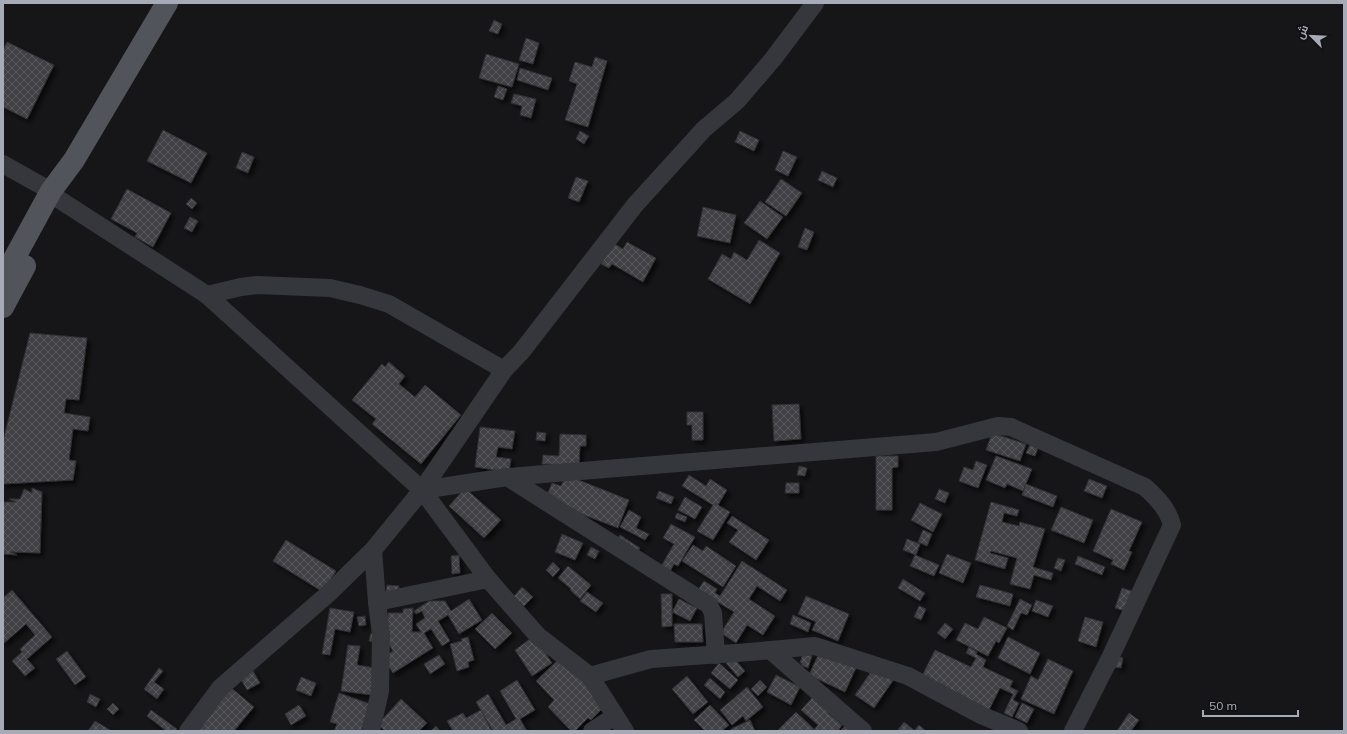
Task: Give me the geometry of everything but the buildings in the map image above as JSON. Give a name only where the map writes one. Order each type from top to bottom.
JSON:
[{"type":"main road","points":[[3,279],[55,195],[68,186],[74,160],[167,3]]},
{"type":"main road","points":[[3,307],[55,195]]},
{"type":"street","points":[[188,731],[220,688],[328,594],[373,550],[422,490],[504,370],[522,351],[635,205],[704,129],[737,101],[773,59],[815,3]]},
{"type":"street","points":[[3,164],[55,195],[208,295],[422,490],[488,579],[538,636],[590,676],[625,731]]},
{"type":"street","points":[[208,295],[241,287],[257,285],[330,288],[389,304],[504,370]]},
{"type":"street","points":[[422,490],[507,477],[936,442],[998,426],[1011,427],[1145,487],[1158,499],[1170,517],[1172,525],[1110,658],[1073,731]]},
{"type":"street","points":[[507,477],[709,605],[713,612],[716,655]]},
{"type":"street","points":[[372,731],[380,691],[381,636],[373,550]]},
{"type":"street","points":[[377,602],[488,579]]},
{"type":"street","points":[[590,676],[651,659],[815,646],[908,676],[981,715],[1019,731]]},
{"type":"street","points":[[770,650],[863,731]]},
{"type":"street","points":[[592,731],[615,716]]}]
